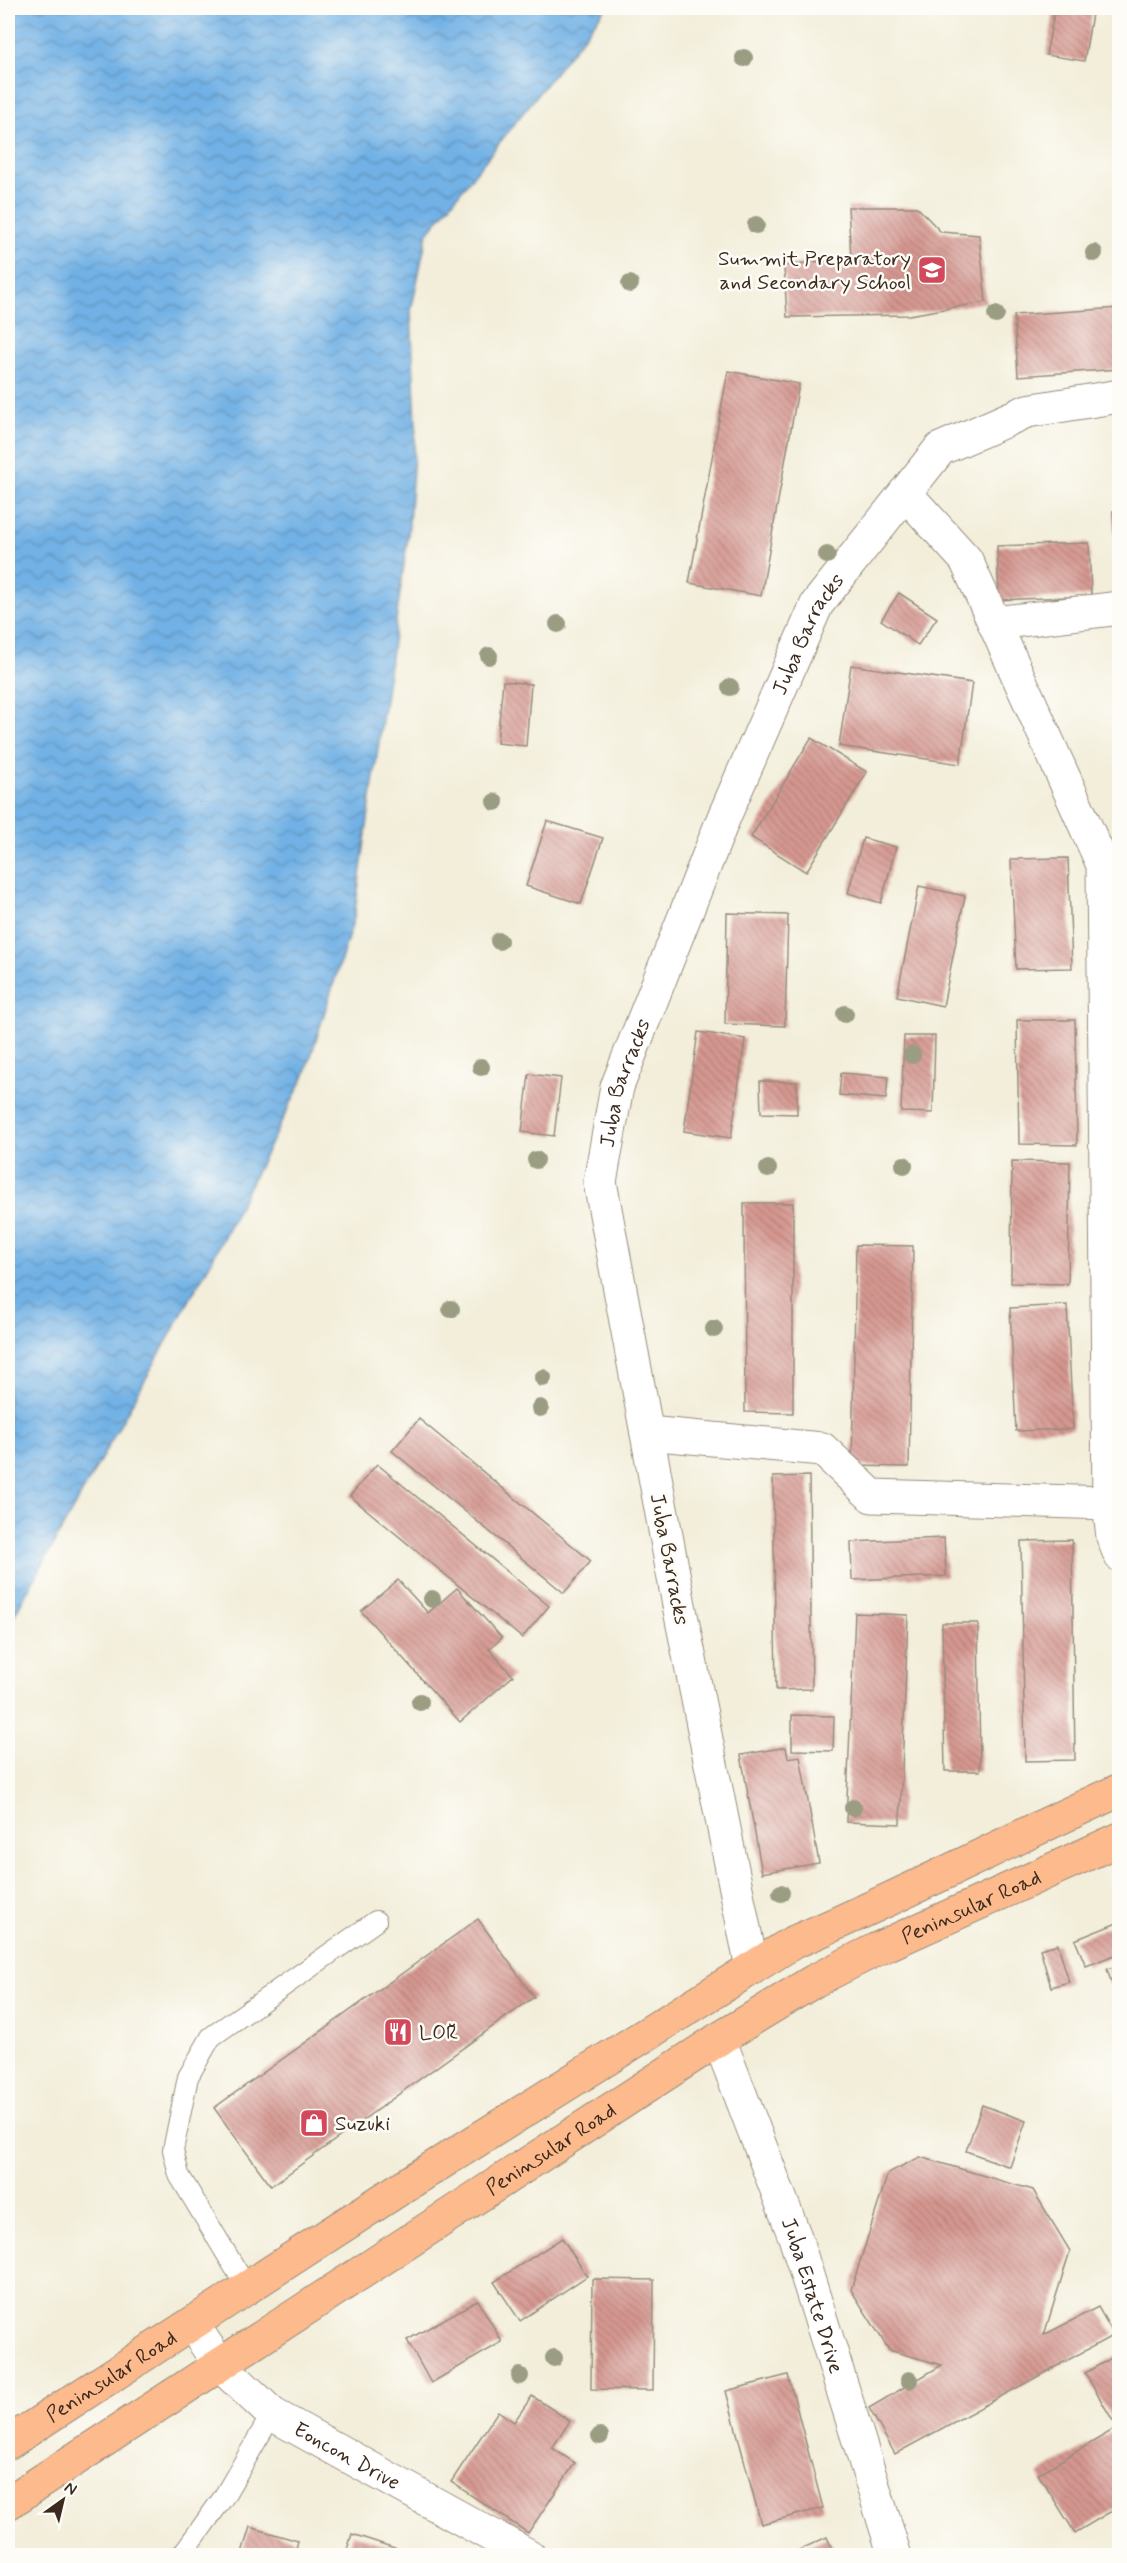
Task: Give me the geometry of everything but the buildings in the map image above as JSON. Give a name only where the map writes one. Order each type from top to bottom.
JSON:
[{"type":"main road","name":"Peninsular Road","points":[[8,2444],[404,2186],[792,1943],[852,1918],[1021,1834],[1119,1790]]},
{"type":"main road","name":"Peninsular Road","points":[[8,2503],[719,2039],[814,1981],[875,1950],[1119,1839]]},
{"type":"street","name":"Juba Barracks","points":[[752,1968],[646,1433],[600,1182],[617,1087],[724,817],[817,604],[940,449],[1027,411],[1119,396]]},
{"type":"street","points":[[905,493],[966,560],[1103,865],[1114,1437],[1109,1503],[1113,1537],[1119,1555]]},
{"type":"street","points":[[995,623],[1119,608]]},
{"type":"street","points":[[646,1433],[822,1449],[872,1496],[1109,1503]]},
{"type":"street","name":"Juba Estate Drive","points":[[719,2039],[795,2237],[895,2556]]},
{"type":"street","name":"Eoncon Drive","points":[[192,2324],[220,2365],[272,2414],[529,2556]]},
{"type":"lane","points":[[248,2288],[179,2175],[173,2150],[188,2077],[211,2037],[376,1921]]},
{"type":"lane","points":[[181,2556],[223,2498],[272,2414]]},
{"type":"water","points":[[8,8],[606,8],[427,234],[411,311],[416,426],[408,536],[354,918],[305,1075],[213,1258],[8,1626]]},
{"type":"place","name":"Summit Preparatory and Secondary School","points":[[932,270]]},
{"type":"place","name":"LŎR","points":[[398,2032]]},
{"type":"place","name":"Suzuki","points":[[314,2123]]}]
